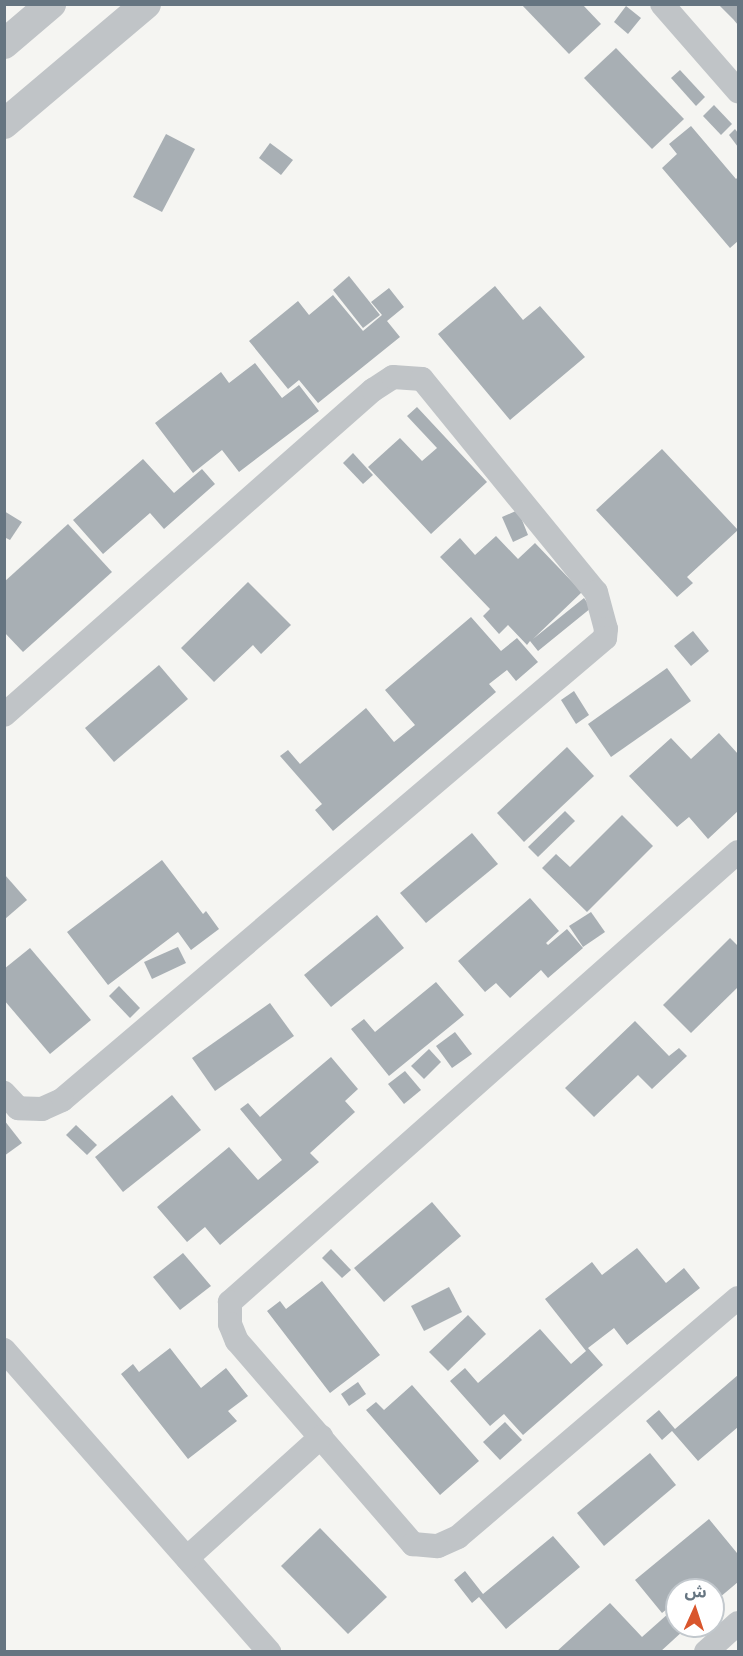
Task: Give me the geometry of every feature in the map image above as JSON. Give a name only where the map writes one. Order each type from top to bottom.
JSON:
[{"type":"street","points":[[4,44],[51,4]]},
{"type":"street","points":[[4,124],[147,4]]},
{"type":"street","points":[[662,4],[738,91]]},
{"type":"street","points":[[4,715],[373,390],[393,377],[422,379],[596,592],[606,629],[605,638],[596,646],[62,1100],[42,1109],[18,1108],[4,1093]]},
{"type":"street","points":[[738,852],[230,1302],[230,1324],[237,1341],[413,1544],[438,1546],[458,1537],[738,1298]]},
{"type":"street","points":[[4,1350],[269,1652]]},
{"type":"street","points":[[187,1558],[216,1529],[321,1437]]},
{"type":"street","points":[[706,1652],[738,1623]]},
{"type":"building","points":[[521,4],[582,4],[601,24],[569,54]]},
{"type":"building","points":[[718,4],[738,4],[738,25],[733,19]]},
{"type":"building","points":[[626,6],[641,18],[628,34],[614,22]]},
{"type":"building","points":[[616,48],[684,119],[652,149],[584,78]]},
{"type":"building","points":[[680,70],[705,97],[696,106],[671,78]]},
{"type":"building","points":[[714,105],[732,124],[721,135],[703,116]]},
{"type":"building","points":[[691,126],[736,179],[738,177],[738,241],[730,248],[662,168],[677,154],[669,144]]},
{"type":"building","points":[[735,129],[738,133],[738,147],[729,135]]},
{"type":"building","points":[[166,134],[195,149],[162,212],[133,197]]},
{"type":"building","points":[[270,143],[293,160],[281,175],[259,158]]},
{"type":"building","points":[[349,276],[380,315],[363,328],[333,290]]},
{"type":"building","points":[[495,286],[523,320],[540,306],[585,357],[510,420],[438,334]]},
{"type":"building","points":[[389,288],[404,307],[387,321],[400,337],[318,403],[299,380],[288,389],[249,341],[298,301],[309,315],[333,295],[363,331],[382,315],[371,302]]},
{"type":"building","points":[[255,363],[282,398],[299,385],[319,411],[239,472],[222,450],[193,473],[155,423],[221,372],[229,383]]},
{"type":"building","points":[[417,407],[487,482],[431,534],[368,467],[400,438],[422,461],[437,448],[407,416]]},
{"type":"building","points":[[662,449],[738,530],[687,577],[693,583],[677,597],[596,510]]},
{"type":"building","points":[[353,453],[373,475],[363,484],[343,463]]},
{"type":"building","points":[[143,459],[174,493],[202,469],[215,484],[164,529],[150,513],[103,554],[73,520]]},
{"type":"building","points":[[518,510],[528,535],[513,542],[502,517]]},
{"type":"building","points":[[4,511],[22,522],[10,540],[4,537]]},
{"type":"building","points":[[68,524],[112,572],[23,652],[4,632],[4,582]]},
{"type":"building","points":[[496,536],[518,559],[535,543],[582,592],[533,639],[584,598],[591,608],[538,651],[530,641],[527,645],[508,625],[499,634],[483,616],[490,609],[440,557],[460,538],[475,555]]},
{"type":"building","points":[[248,582],[291,625],[261,654],[253,645],[214,682],[181,648]]},
{"type":"building","points":[[471,617],[501,651],[517,638],[538,662],[516,681],[507,670],[489,684],[496,692],[333,831],[315,810],[322,804],[280,756],[288,750],[300,764],[366,708],[394,742],[415,725],[385,690]]},
{"type":"building","points":[[693,631],[709,651],[691,666],[674,646]]},
{"type":"building","points":[[159,665],[188,699],[114,762],[85,728]]},
{"type":"building","points":[[667,668],[691,701],[611,757],[588,724]]},
{"type":"building","points":[[574,691],[589,715],[576,724],[561,700]]},
{"type":"building","points":[[719,733],[738,754],[738,811],[708,839],[689,817],[677,827],[629,776],[671,738],[691,759]]},
{"type":"building","points":[[567,747],[594,776],[524,842],[497,813]]},
{"type":"building","points":[[565,811],[575,821],[538,857],[528,847]]},
{"type":"building","points":[[622,815],[653,846],[587,912],[542,868],[556,854],[570,867]]},
{"type":"building","points":[[472,833],[498,864],[426,923],[400,893]]},
{"type":"building","points":[[162,860],[203,914],[206,911],[219,929],[191,950],[178,932],[108,985],[67,932]]},
{"type":"building","points":[[5,875],[27,900],[5,919]]},
{"type":"building","points":[[530,898],[559,931],[546,943],[548,945],[567,929],[583,948],[548,978],[541,970],[510,998],[496,983],[485,992],[458,961]]},
{"type":"building","points":[[591,912],[605,932],[583,947],[569,926]]},
{"type":"building","points":[[377,915],[404,948],[331,1007],[304,975]]},
{"type":"building","points":[[730,938],[738,946],[738,987],[691,1033],[663,1005]]},
{"type":"building","points":[[178,947],[186,963],[152,979],[144,962]]},
{"type":"building","points":[[30,948],[91,1020],[50,1054],[4,1000],[4,969]]},
{"type":"building","points":[[436,982],[464,1015],[389,1076],[351,1029],[364,1019],[375,1032]]},
{"type":"building","points":[[119,986],[140,1008],[130,1018],[109,996]]},
{"type":"building","points":[[270,1003],[294,1036],[215,1091],[192,1058]]},
{"type":"building","points":[[635,1021],[669,1056],[679,1048],[687,1056],[652,1089],[638,1075],[594,1117],[565,1088]]},
{"type":"building","points":[[455,1032],[472,1054],[452,1068],[436,1046]]},
{"type":"building","points":[[429,1049],[441,1062],[424,1079],[411,1066]]},
{"type":"building","points":[[331,1057],[358,1089],[345,1101],[355,1112],[310,1153],[319,1162],[220,1245],[205,1227],[187,1242],[157,1207],[229,1147],[258,1180],[282,1160],[240,1109],[248,1103],[260,1117]]},
{"type":"building","points":[[405,1071],[421,1090],[404,1104],[388,1084]]},
{"type":"building","points":[[172,1095],[201,1130],[123,1192],[95,1157]]},
{"type":"building","points":[[4,1120],[22,1143],[4,1156]]},
{"type":"building","points":[[76,1125],[97,1145],[87,1155],[66,1135]]},
{"type":"building","points":[[432,1202],[461,1236],[384,1302],[354,1268]]},
{"type":"building","points":[[637,1248],[666,1283],[684,1268],[700,1288],[627,1345],[614,1328],[588,1348],[603,1365],[523,1435],[504,1414],[490,1426],[450,1381],[465,1368],[478,1383],[540,1329],[571,1364],[586,1351],[545,1299],[592,1262],[602,1275]]},
{"type":"building","points":[[331,1249],[351,1270],[342,1278],[322,1258]]},
{"type":"building","points":[[183,1253],[211,1286],[180,1310],[153,1277]]},
{"type":"building","points":[[322,1281],[380,1355],[330,1393],[267,1311],[280,1301],[286,1309]]},
{"type":"building","points":[[449,1287],[462,1312],[424,1331],[411,1306]]},
{"type":"building","points":[[468,1315],[486,1334],[448,1371],[429,1352]]},
{"type":"building","points":[[170,1348],[201,1388],[226,1368],[248,1396],[228,1411],[237,1421],[188,1459],[121,1374],[133,1364],[139,1372]]},
{"type":"building","points":[[738,1375],[738,1427],[698,1461],[672,1431],[662,1440],[646,1421],[659,1410],[675,1429]]},
{"type":"building","points":[[358,1382],[366,1394],[349,1406],[341,1394]]},
{"type":"building","points":[[412,1385],[479,1461],[440,1495],[366,1410],[376,1402],[384,1410]]},
{"type":"building","points":[[505,1422],[522,1440],[500,1460],[483,1442]]},
{"type":"building","points":[[650,1453],[676,1485],[604,1546],[577,1513]]},
{"type":"building","points":[[709,1519],[738,1552],[738,1582],[725,1593],[725,1578],[665,1578],[665,1611],[662,1613],[635,1580]]},
{"type":"building","points":[[320,1528],[387,1597],[348,1634],[281,1566]]},
{"type":"building","points":[[553,1536],[580,1567],[506,1629],[479,1597],[472,1603],[454,1580],[465,1571],[483,1594]]},
{"type":"building","points":[[610,1603],[642,1637],[665,1617],[665,1638],[675,1638],[660,1652],[556,1652]]}]
